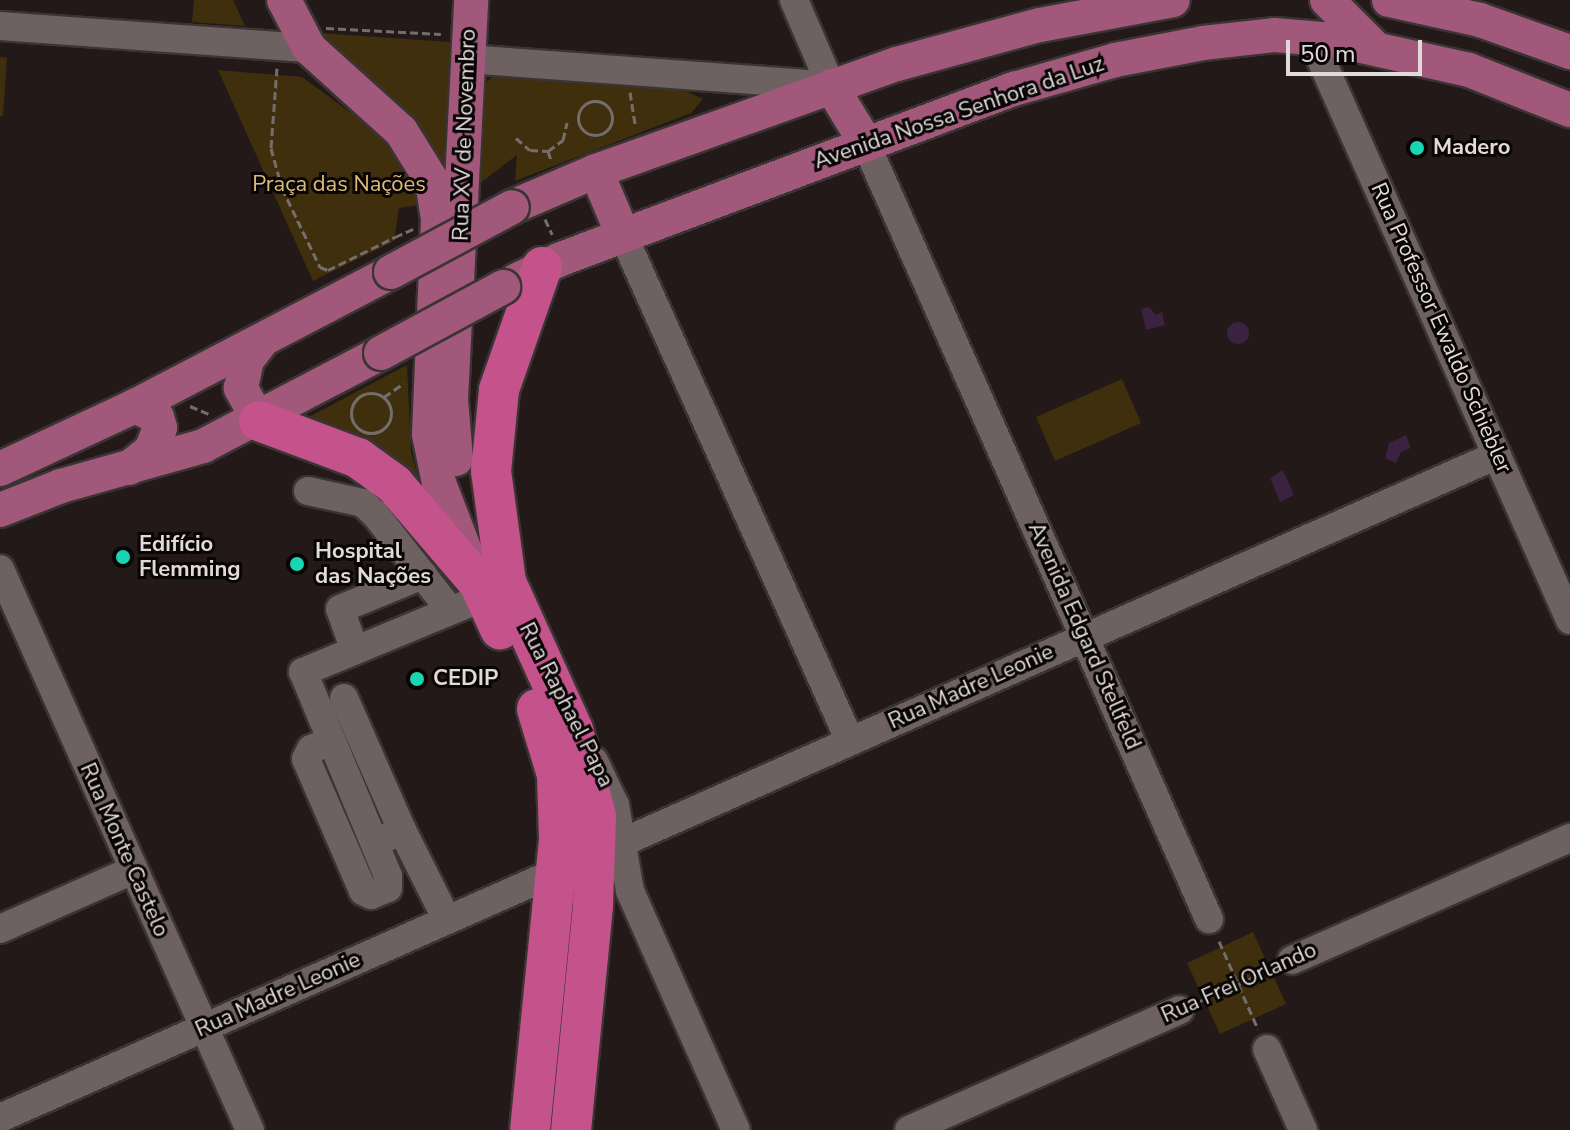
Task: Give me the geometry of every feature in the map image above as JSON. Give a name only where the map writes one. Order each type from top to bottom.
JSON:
[{"type":"highway","points":[[480,593],[493,514],[492,434],[510,350],[548,253]]},
{"type":"highway","points":[[259,421],[377,470],[480,593]]},
{"type":"highway","name":"Rua Raphael Papa","points":[[480,593],[563,744]]},
{"type":"highway","points":[[530,1130],[556,872],[563,744]]},
{"type":"highway","points":[[563,744],[596,816],[593,906],[571,1130]]},
{"type":"main road","points":[[284,0],[401,131],[423,160],[436,198],[447,276]]},
{"type":"main road","name":"Rua XV de Novembro","points":[[447,276],[471,0]]},
{"type":"main road","points":[[0,469],[135,406],[391,272],[526,207],[600,156],[996,35],[1173,0]]},
{"type":"main road","points":[[1327,0],[1375,48]]},
{"type":"main road","points":[[1389,0],[1480,20],[1570,52]]},
{"type":"main road","name":"Avenida Nossa Senhora da Luz","points":[[0,510],[61,486],[203,446],[259,421],[503,287],[548,253],[623,235],[865,142],[1115,60],[1244,37],[1311,37],[1375,48],[1499,79],[1570,110]]},
{"type":"main road","points":[[831,86],[865,142]]},
{"type":"main road","points":[[600,156],[623,235]]},
{"type":"main road","name":"Rua Raphael Papa","points":[[447,276],[427,407],[432,457],[447,509],[480,593]]},
{"type":"main road","points":[[259,421],[241,388],[247,360],[261,342]]},
{"type":"main road","points":[[129,468],[151,450],[160,428],[157,417],[135,406]]},
{"type":"street","points":[[467,59],[831,86],[794,0]]},
{"type":"street","points":[[812,42],[815,0]]},
{"type":"street","points":[[0,26],[316,38]]},
{"type":"street","name":"Rua Professor Ewaldo Schiebler","points":[[1311,37],[1570,620]]},
{"type":"street","name":"Avenida Edgard Stellfeld","points":[[865,142],[1209,919]]},
{"type":"street","points":[[623,235],[850,741]]},
{"type":"street","name":"Rua Madre Leonie","points":[[621,843],[1497,455]]},
{"type":"street","points":[[308,491],[363,503],[423,575],[480,593]]},
{"type":"street","name":"Rua Monte Castelo","points":[[0,569],[250,1130]]},
{"type":"street","points":[[354,648],[340,609],[423,575]]},
{"type":"street","points":[[332,741],[311,749],[306,759],[363,891],[371,895],[390,882],[375,843],[303,672],[480,593]]},
{"type":"street","points":[[344,698],[402,830],[447,920]]},
{"type":"street","name":"Rua Raphael Papa","points":[[563,744],[607,785],[630,891],[736,1130]]},
{"type":"street","points":[[375,843],[402,830]]},
{"type":"street","name":"Rua Frei Orlando","points":[[1292,960],[1570,838]]},
{"type":"street","points":[[0,929],[133,870]]},
{"type":"street","name":"Rua Madre Leonie","points":[[8,1121],[204,1028],[556,872]]},
{"type":"street","points":[[593,906],[596,895],[606,890],[630,891]]},
{"type":"street","name":"Rua Frei Orlando","points":[[909,1130],[1180,1010]]},
{"type":"street","points":[[1267,1049],[1303,1130]]},
{"type":"path","points":[[316,38],[441,34]]},
{"type":"path","points":[[277,71],[271,148],[282,188],[320,267],[328,270],[395,237]]},
{"type":"path","points":[[630,90],[636,128]]},
{"type":"path","points":[[600,156],[602,133],[611,125],[609,108],[588,102],[578,114],[579,125],[586,133],[602,133]]},
{"type":"path","points":[[516,138],[530,150],[548,151],[563,140],[567,122]]},
{"type":"path","points":[[548,151],[551,160]]},
{"type":"path","points":[[526,207],[548,253]]},
{"type":"path","points":[[384,397],[411,379]]},
{"type":"path","points":[[372,392],[384,397],[391,408],[389,421],[373,433],[361,430],[352,420],[354,401],[372,392]]},
{"type":"path","points":[[1209,919],[1267,1049]]},
{"type":"path","name":"Rua Frei Orlando","points":[[1180,1010],[1292,960]]},
{"type":"green space","points":[[194,0],[233,0],[245,26],[192,22]]},
{"type":"green space","name":"Praça das Nações","points":[[319,33],[450,42],[445,176],[326,47]]},
{"type":"green space","points":[[0,57],[7,58],[3,116],[0,116]]},
{"type":"green space","name":"Praça das Nações","points":[[218,70],[302,77],[377,132],[406,163],[415,182],[418,205],[399,208],[394,241],[313,281]]},
{"type":"green space","name":"Praça das Nações","points":[[495,74],[683,90],[703,99],[691,113],[515,181],[517,155],[479,184],[483,85]]},
{"type":"green space","points":[[407,365],[411,452],[421,487],[303,420]]},
{"type":"green space","points":[[1122,379],[1141,423],[1055,461],[1036,417]]},
{"type":"green space","points":[[1253,932],[1286,1004],[1220,1034],[1187,963]]},
{"type":"shaded area","points":[[1149,307],[1156,315],[1162,312],[1165,325],[1146,330],[1141,309]]},
{"type":"shaded area","points":[[1238,322],[1246,325],[1249,333],[1246,341],[1238,344],[1230,341],[1227,333],[1230,325]]},
{"type":"shaded area","points":[[1406,435],[1411,448],[1401,452],[1396,463],[1385,458],[1389,443]]},
{"type":"shaded area","points":[[1283,470],[1294,495],[1280,502],[1270,478]]},
{"type":"place","name":"Madero","points":[[1417,148]]},
{"type":"place","name":"Edifício Flemming","points":[[123,557]]},
{"type":"place","name":"Hospital das Nações","points":[[297,564]]},
{"type":"place","name":"CEDIP","points":[[417,679]]}]
